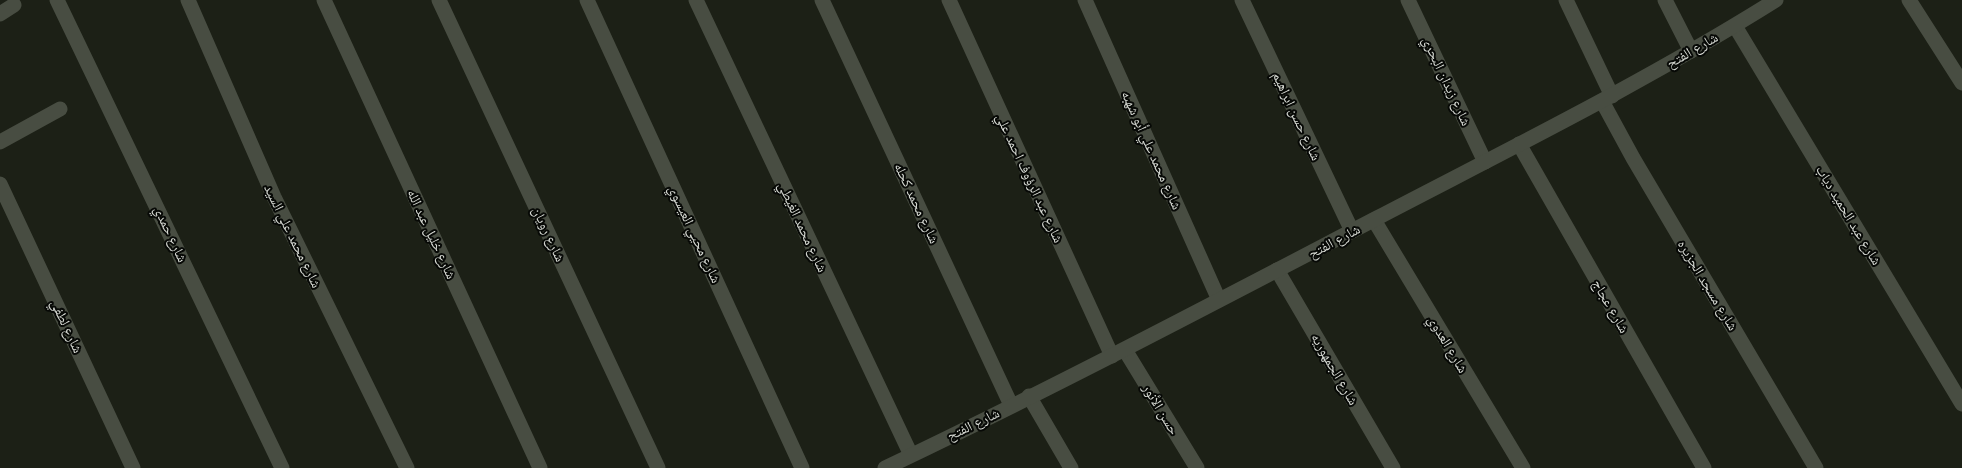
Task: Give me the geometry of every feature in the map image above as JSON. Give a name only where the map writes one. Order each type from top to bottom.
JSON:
[{"type":"street","name":"شارع حمدي","points":[[57,0],[282,468]]},
{"type":"street","name":"شارع محمد علي السيد","points":[[188,0],[274,198],[407,468]]},
{"type":"street","name":"شارع خليل عبد الله","points":[[324,0],[540,468]]},
{"type":"street","name":"شارع رويان","points":[[439,0],[658,468]]},
{"type":"street","name":"شارع محيي العيسوي","points":[[587,0],[802,468]]},
{"type":"street","name":"شارع محمد الغيطي","points":[[696,0],[911,455]]},
{"type":"street","name":"شارع محمد كحله","points":[[822,0],[1011,405]]},
{"type":"street","name":"شارع عبد الرؤوف احمد علي","points":[[948,0],[1119,353]]},
{"type":"street","name":"شارع محمد علي أبو شهبه","points":[[1085,0],[1219,300]]},
{"type":"street","name":"شارع حسن ابراهيم","points":[[1242,0],[1352,232]]},
{"type":"street","name":"شارع زيدان البحري","points":[[1408,0],[1485,162]]},
{"type":"street","name":"شارع مسجد الجزيره","points":[[1566,0],[1638,167],[1816,468]]},
{"type":"street","points":[[1665,0],[1691,51]]},
{"type":"street","name":"شارع الفتح","points":[[886,468],[1119,353],[1607,98],[1735,26],[1776,0]]},
{"type":"street","points":[[1910,0],[1962,83]]},
{"type":"street","points":[[0,14],[14,5]]},
{"type":"street","name":"شارع عبد الحميد دياب","points":[[1735,26],[1962,404]]},
{"type":"street","points":[[0,142],[60,109]]},
{"type":"street","name":"شارع عجاج","points":[[1519,144],[1704,468]]},
{"type":"street","name":"شارع لطفي","points":[[0,184],[133,468]]},
{"type":"street","name":"شارع العدوي","points":[[1374,220],[1523,468]]},
{"type":"street","name":"شارع الجمهوريه","points":[[1277,270],[1393,468]]},
{"type":"street","name":"حسن الأنور","points":[[1119,353],[1197,468]]},
{"type":"street","points":[[1029,396],[1071,468]]}]
